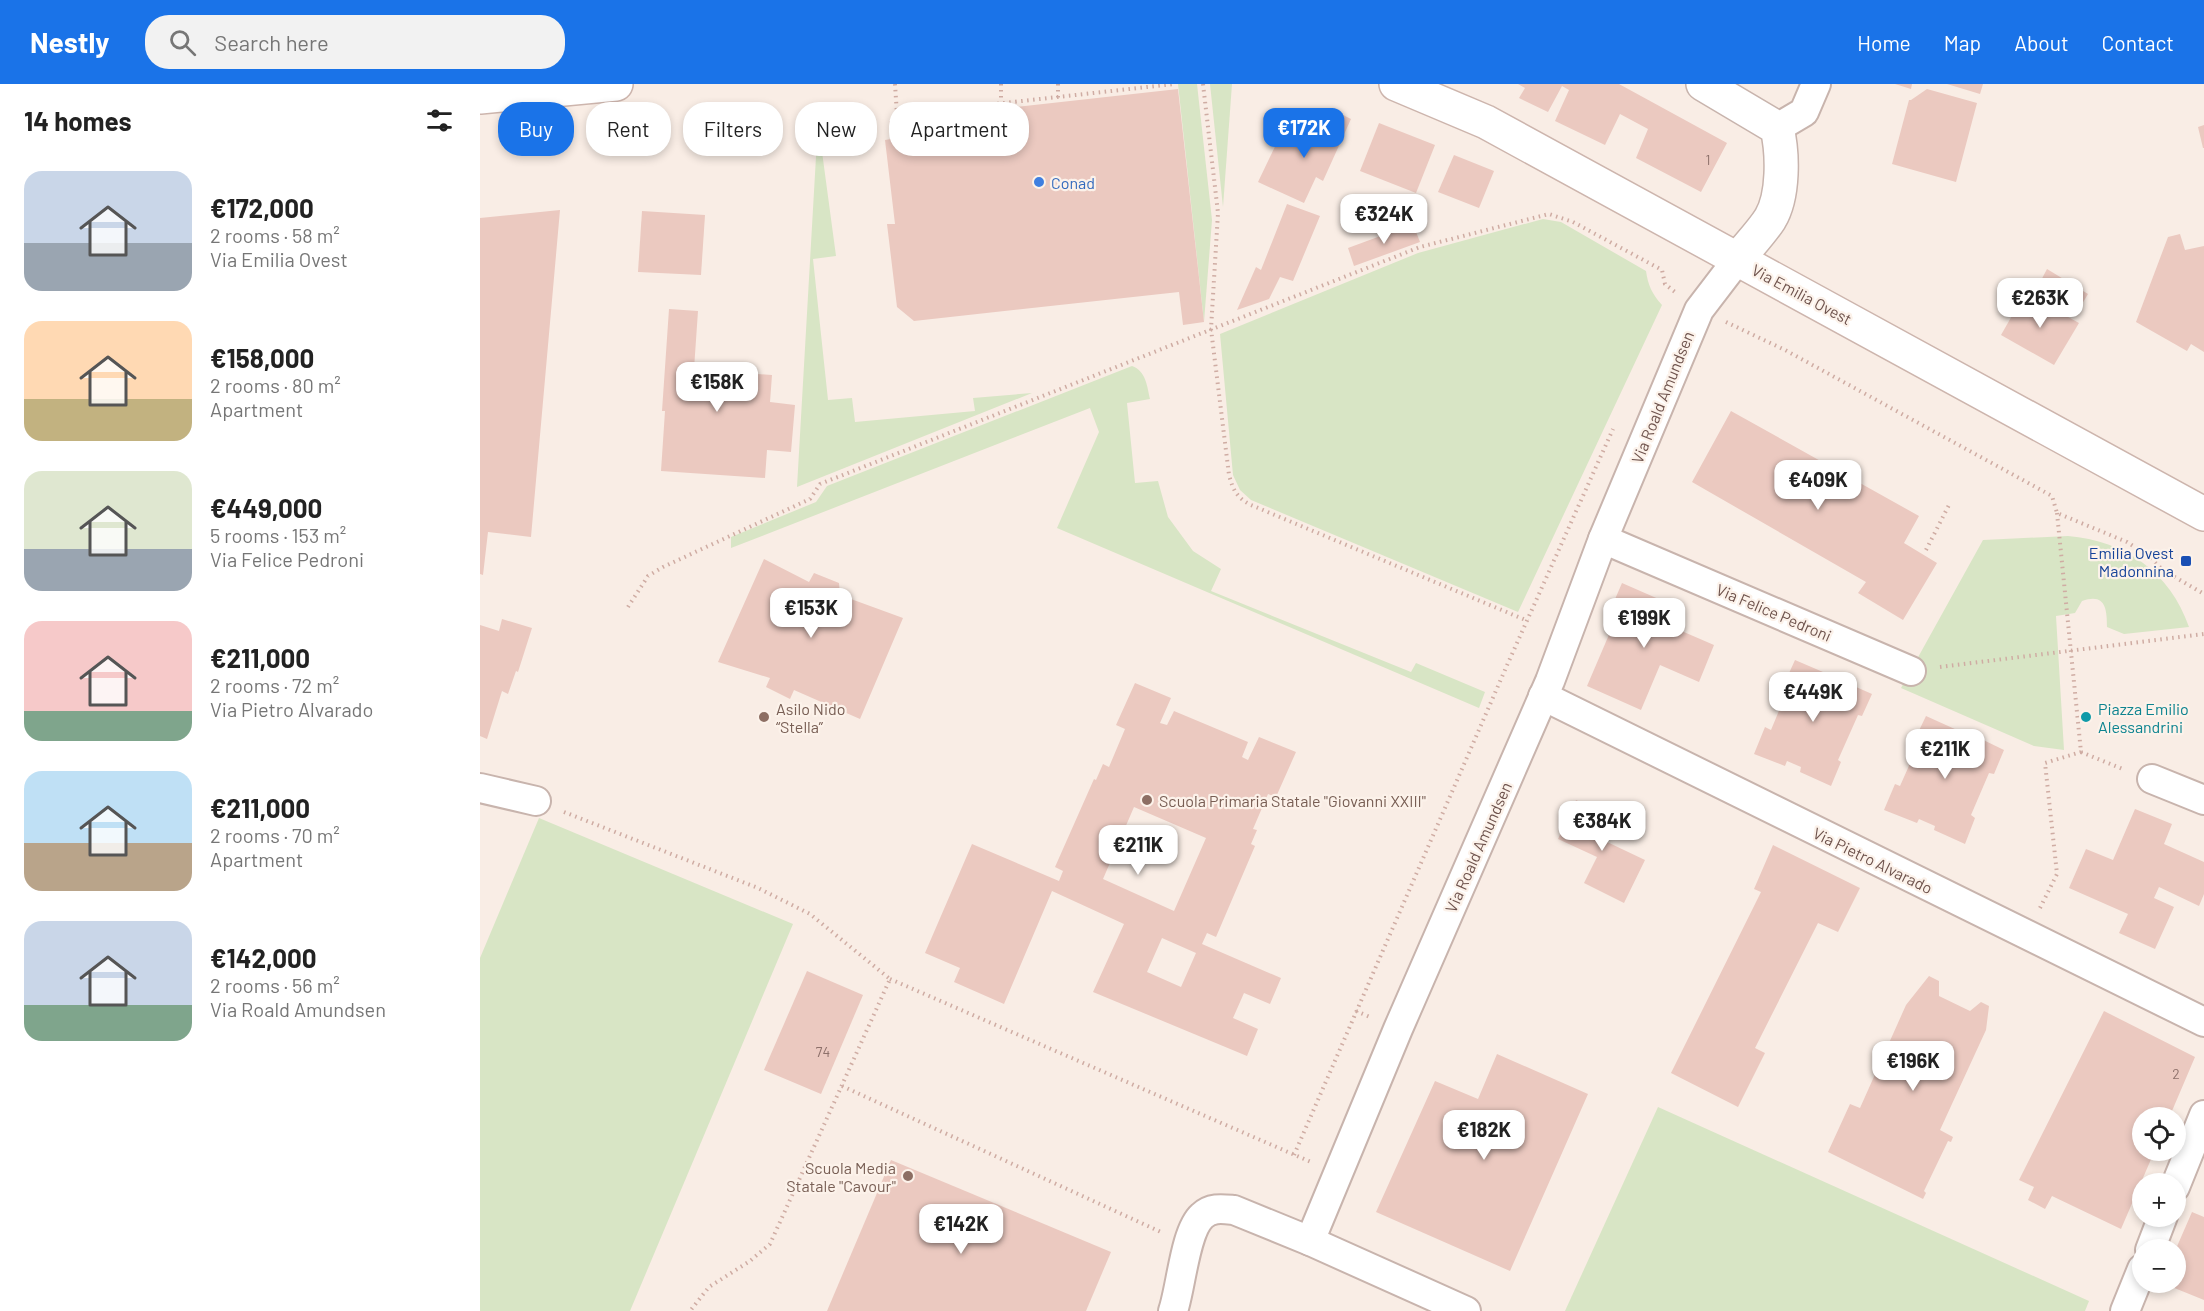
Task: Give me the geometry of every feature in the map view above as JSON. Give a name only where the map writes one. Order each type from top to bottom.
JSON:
[{"type":"main road","points":[[480,98],[616,84]]},
{"type":"main road","name":"Via Emilia Ovest","points":[[1396,84],[1486,122],[2204,514]]},
{"type":"main road","points":[[1703,84],[1777,128],[1782,156],[1778,194],[1771,217],[1738,260]]},
{"type":"street","points":[[1777,128],[1804,112],[1816,84]]},
{"type":"street","name":"Via Roald Amundsen","points":[[1310,1241],[1398,1029],[1543,696],[1603,539],[1699,310],[1738,260]]},
{"type":"street","name":"Via Felice Pedroni","points":[[1603,539],[1911,671]]},
{"type":"street","name":"Via Pietro Alvarado","points":[[1543,696],[2204,1022]]},
{"type":"street","points":[[2152,779],[2204,800]]},
{"type":"street","points":[[480,788],[536,801]]},
{"type":"street","points":[[2181,1173],[2204,1115]]},
{"type":"street","points":[[1173,1311],[1188,1245],[1202,1216],[1212,1210],[1221,1209],[1234,1210],[1310,1241],[1466,1311]]},
{"type":"street","points":[[2125,1311],[2132,1293]]},
{"type":"path","points":[[894,84],[896,102]]},
{"type":"path","points":[[1001,84],[1001,102]]},
{"type":"path","points":[[1058,84],[1058,98]]},
{"type":"path","points":[[1012,102],[1174,84]]},
{"type":"path","points":[[1203,84],[1218,213],[1211,329],[1232,489],[1240,499],[1528,621]]},
{"type":"path","points":[[628,607],[648,576],[685,556],[810,499],[820,484],[1420,247],[1549,214],[1573,222],[1662,270],[1665,284],[1699,310],[1785,350],[2052,496],[2057,513],[2073,650],[2081,752]]},
{"type":"path","points":[[1670,302],[1674,291]]},
{"type":"path","points":[[1294,1155],[1617,419]]},
{"type":"path","points":[[1926,550],[1950,503]]},
{"type":"path","points":[[2057,513],[2127,542],[2147,555],[2163,570],[2204,594]]},
{"type":"path","points":[[1911,671],[2204,634]]},
{"type":"path","points":[[2026,935],[2057,874],[2045,763],[2081,752],[2152,779]]},
{"type":"path","points":[[536,801],[758,888],[810,914],[890,979],[1338,1174]]},
{"type":"path","points":[[690,1311],[709,1287],[750,1262],[771,1244],[890,979]]},
{"type":"path","points":[[842,1086],[1188,1245]]},
{"type":"green space","points":[[1178,84],[1197,84],[1212,220],[1204,322]]},
{"type":"green space","points":[[1210,84],[1232,84],[1223,207]]},
{"type":"green space","points":[[816,156],[823,156],[836,256],[813,259],[828,400],[852,398],[855,422],[975,411],[973,398],[1032,393],[797,487]]},
{"type":"green space","points":[[1543,219],[1561,222],[1646,271],[1651,289],[1662,305],[1518,612],[1251,500],[1240,490],[1233,475],[1220,334],[1418,253]]},
{"type":"green space","points":[[1132,366],[1143,375],[1150,399],[1127,403],[1135,483],[1158,481],[1168,517],[1193,551],[1221,569],[1211,591],[1411,672],[1416,663],[1485,692],[1479,708],[1057,528],[1099,432],[1090,408],[731,548],[731,537],[816,502],[827,486]]},
{"type":"green space","points":[[2068,536],[2108,545],[2126,552],[2143,563],[2170,590],[2189,627],[2124,634],[2107,627],[2105,608],[2096,599],[2082,601],[2075,613],[2056,616],[2064,750],[2034,746],[1901,688],[1983,540]]},
{"type":"green space","points":[[539,818],[793,924],[630,1311],[480,1311],[480,958]]},
{"type":"green space","points":[[1658,1107],[2089,1301],[2085,1311],[1565,1311]]},
{"type":"building","points":[[1518,84],[1619,84],[1727,143],[1701,192],[1636,158],[1648,129],[1620,114],[1605,145],[1555,121],[1569,90],[1562,86],[1548,112],[1519,98],[1525,88]]},
{"type":"building","points":[[1895,84],[1912,84],[1911,89]]},
{"type":"building","points":[[1947,84],[1983,84],[1980,94]]},
{"type":"building","name":"Conad","points":[[1178,89],[1204,322],[1183,325],[1179,292],[914,321],[897,307],[887,224],[895,224],[885,140],[889,139],[889,156],[1029,156],[1029,105]]},
{"type":"building","points":[[1927,89],[1977,103],[1956,182],[1892,164],[1909,100]]},
{"type":"building","points":[[1329,108],[1351,119],[1323,181],[1316,177],[1304,203],[1258,182],[1282,132],[1311,146]]},
{"type":"building","points":[[1379,123],[1435,145],[1416,193],[1360,171]]},
{"type":"building","points":[[2204,125],[2204,148],[2203,148],[2198,127]]},
{"type":"building","points":[[1454,155],[1494,171],[1479,208],[1438,192]]},
{"type":"building","points":[[1287,204],[1320,216],[1293,281],[1280,277],[1269,299],[1237,310],[1256,267],[1261,270]]},
{"type":"building","points":[[560,210],[531,537],[488,532],[483,575],[480,574],[480,218]]},
{"type":"building","points":[[642,211],[705,215],[701,275],[638,272]]},
{"type":"building","points":[[1413,224],[1420,242],[1354,266],[1348,248]]},
{"type":"building","points":[[2180,234],[2185,250],[2204,246],[2204,352],[2191,344],[2187,351],[2136,322],[2168,237]]},
{"type":"building","points":[[2047,269],[2088,294],[2076,314],[2036,290]]},
{"type":"building","points":[[2025,293],[2079,323],[2054,365],[2001,335]]},
{"type":"building","points":[[669,309],[698,311],[694,369],[772,375],[770,402],[795,405],[791,452],[767,450],[765,478],[661,471],[665,411],[662,411]]},
{"type":"building","points":[[1731,411],[1919,516],[1904,543],[1937,563],[1903,620],[1858,593],[1866,582],[1692,482]]},
{"type":"building","points":[[764,559],[809,582],[814,573],[839,583],[840,595],[903,618],[860,719],[794,690],[790,699],[766,687],[770,678],[718,662]]},
{"type":"building","points":[[1622,583],[1670,604],[1663,623],[1714,645],[1699,682],[1660,665],[1641,710],[1587,686],[1611,630],[1603,627]]},
{"type":"building","points":[[502,619],[532,628],[518,672],[516,671],[508,694],[502,691],[487,739],[480,736],[480,625],[499,631]]},
{"type":"building","points":[[1795,660],[1823,672],[1821,678],[1834,686],[1838,679],[1872,694],[1862,716],[1858,715],[1838,760],[1841,762],[1831,786],[1800,772],[1801,767],[1787,761],[1785,766],[1754,754],[1765,727],[1771,730],[1790,684],[1785,682]]},
{"type":"building","points":[[1135,683],[1171,698],[1160,723],[1167,725],[1174,711],[1248,742],[1242,757],[1248,760],[1259,737],[1296,752],[1276,797],[1268,794],[1253,829],[1257,830],[1251,844],[1255,846],[1216,937],[1207,933],[1202,944],[1281,978],[1270,1004],[1244,993],[1233,1018],[1258,1029],[1247,1056],[1093,992],[1124,924],[1052,891],[1004,1004],[954,982],[960,968],[925,953],[972,844],[1059,881],[1063,871],[1055,867],[1094,779],[1096,780],[1103,764],[1109,767],[1125,729],[1116,725]],"holes":[[[1134,807],[1206,838],[1174,911],[1103,879]],[[1162,938],[1196,953],[1181,987],[1147,972]]]},
{"type":"building","points":[[1926,716],[1957,730],[1955,735],[1970,742],[1973,735],[2004,750],[1994,774],[1989,773],[1971,815],[1975,818],[1965,844],[1934,830],[1935,826],[1919,819],[1917,823],[1884,810],[1895,784],[1900,786],[1920,741],[1915,739]]},
{"type":"building","points":[[1576,800],[1616,820],[1605,841],[1645,860],[1624,903],[1584,883],[1597,857],[1558,839]]},
{"type":"building","points":[[2135,809],[2172,824],[2164,844],[2204,862],[2204,894],[2199,906],[2159,887],[2154,898],[2174,907],[2155,949],[2119,933],[2128,914],[2069,888],[2086,849],[2113,860]]},
{"type":"building","points":[[1773,845],[1860,888],[1838,932],[1818,923],[1755,1048],[1765,1053],[1738,1107],[1671,1073],[1761,892],[1754,889]]},
{"type":"building","points":[[807,971],[863,995],[821,1094],[764,1070]]},
{"type":"building","points":[[1929,976],[1939,981],[1939,996],[1970,1011],[1981,1002],[1989,1006],[1986,1030],[1940,1130],[1953,1137],[1951,1142],[1948,1141],[1924,1191],[1926,1193],[1923,1199],[1828,1152],[1850,1104],[1860,1108],[1906,1005]]},
{"type":"building","points":[[2104,1011],[2195,1057],[2174,1107],[2132,1107],[2132,1161],[2150,1161],[2145,1173],[2132,1173],[2132,1203],[2121,1229],[2052,1196],[2045,1209],[2028,1200],[2034,1187],[2019,1180]]},
{"type":"building","points":[[1497,1054],[1588,1094],[1510,1271],[1376,1212],[1435,1081],[1478,1099]]},
{"type":"building","points":[[891,1160],[1111,1252],[1086,1311],[827,1311]]},
{"type":"building","points":[[2192,1212],[2204,1217],[2204,1300],[2186,1293],[2186,1239],[2180,1239]]},
{"type":"place","name":"Conad","points":[[1039,182]]},
{"type":"place","name":"Emilia Ovest Madonnina","points":[[2186,561]]},
{"type":"place","name":"Asilo Nido “Stella”","points":[[764,717]]},
{"type":"place","name":"Piazza Emilio Alessandrini","points":[[2086,717]]},
{"type":"place","name":"Scuola Primaria Statale \"Giovanni XXIII\"","points":[[1147,800]]},
{"type":"place","name":"Scuola Media Statale \"Cavour\"","points":[[908,1176]]}]
